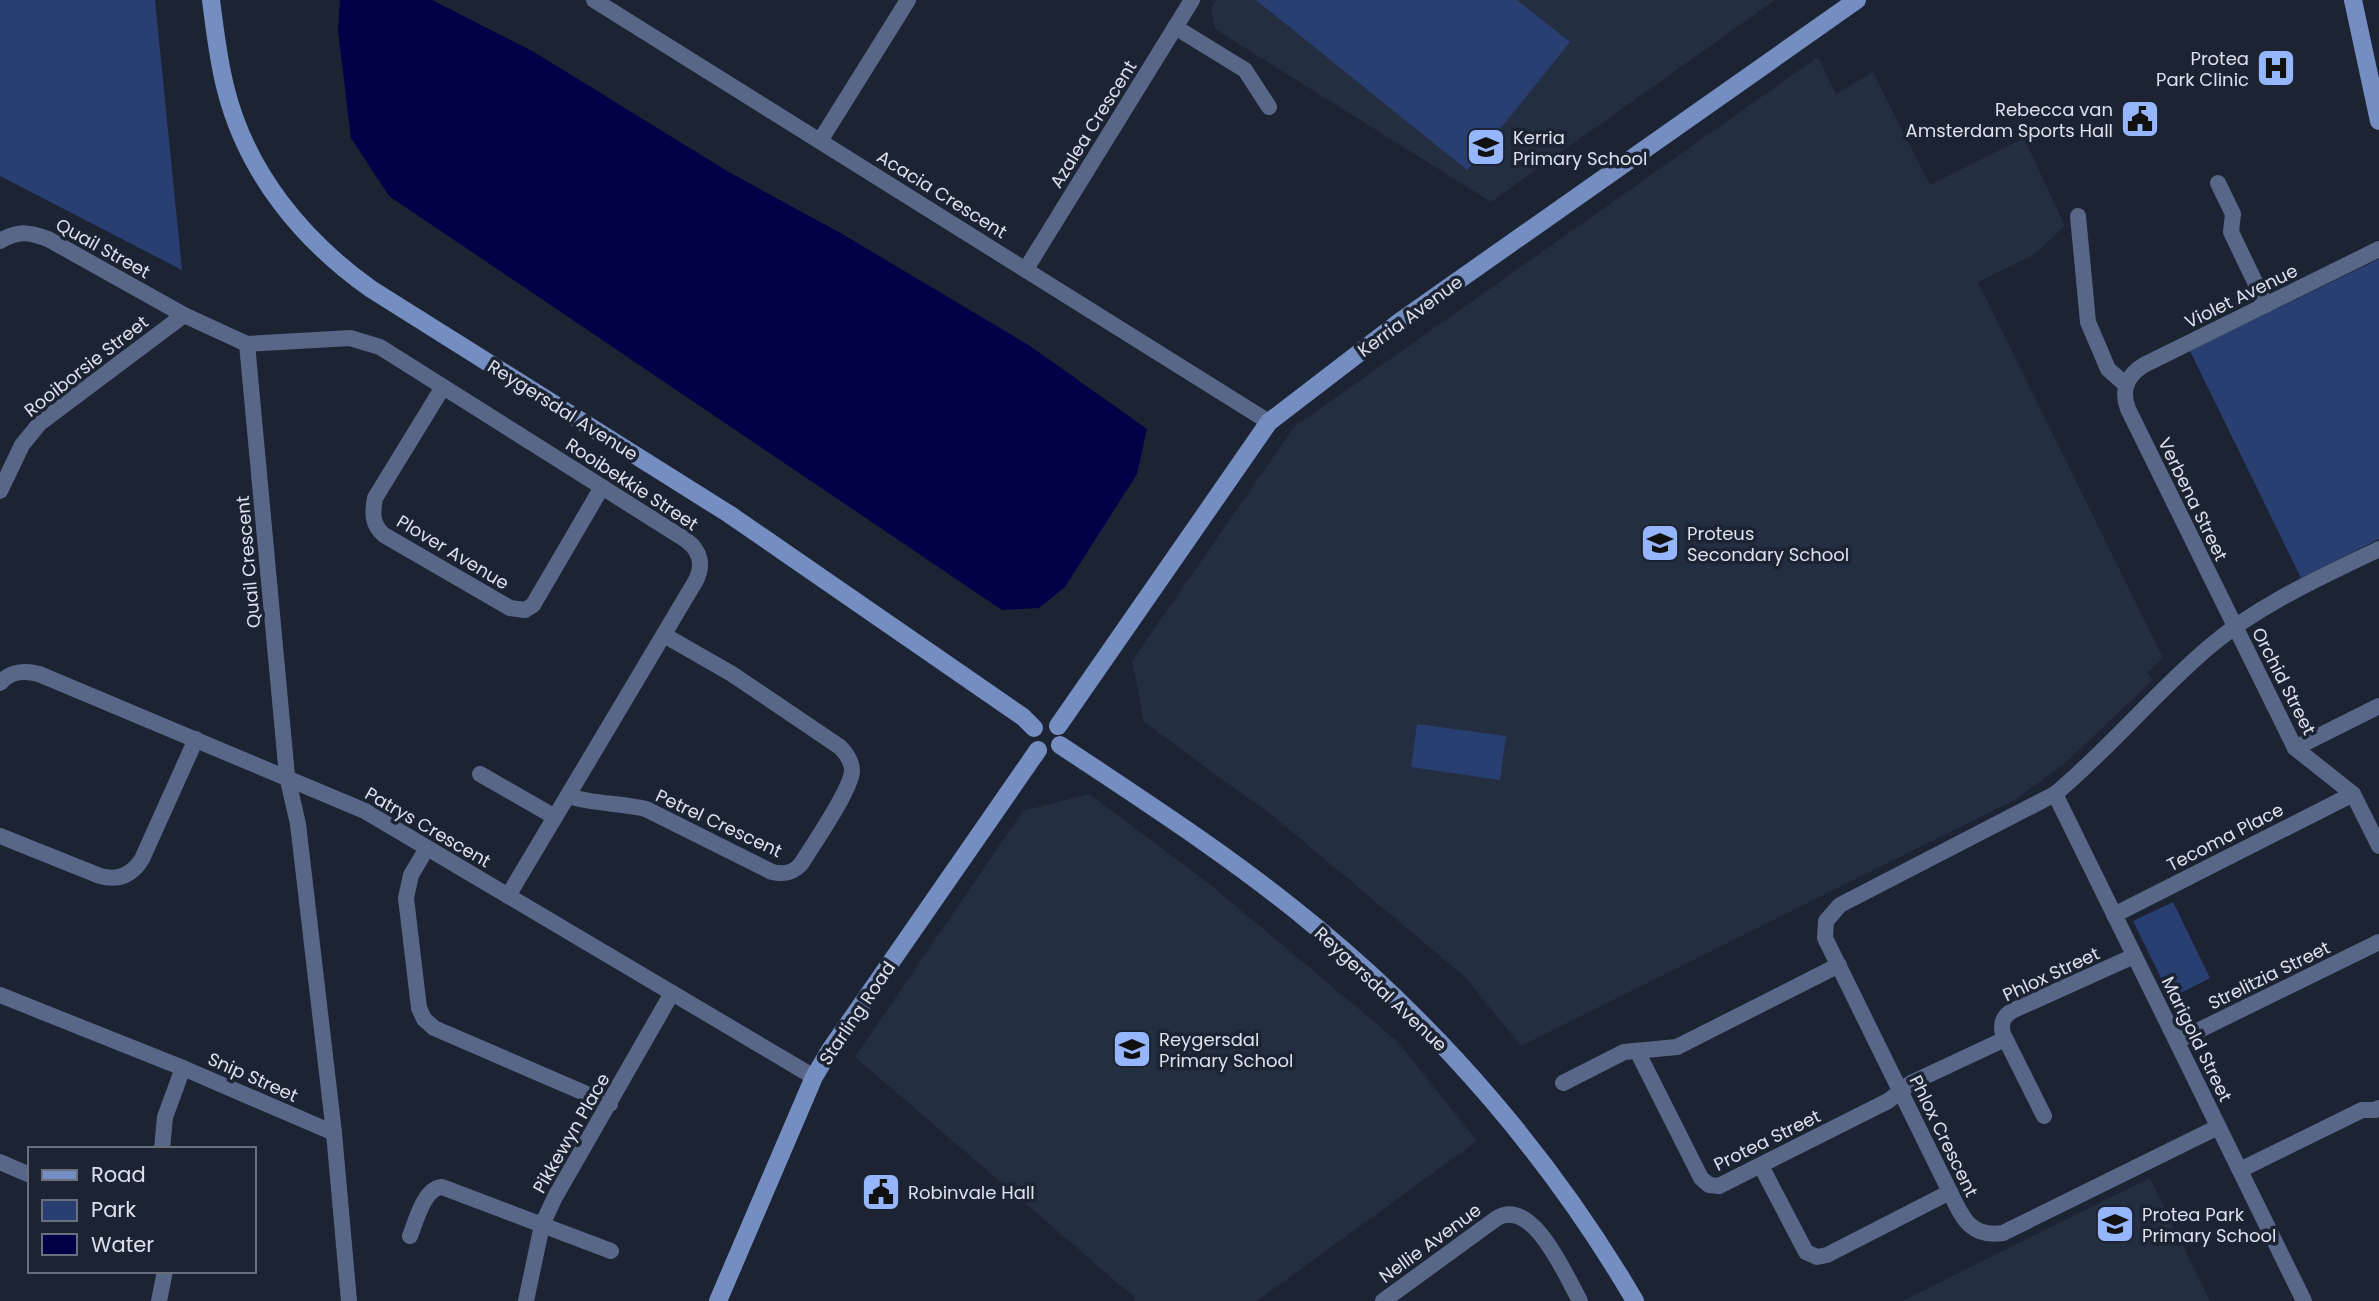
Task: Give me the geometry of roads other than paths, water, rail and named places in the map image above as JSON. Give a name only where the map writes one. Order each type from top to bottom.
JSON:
[{"type":"main road","name":"Reygersdal Avenue","points":[[211,0],[226,91],[250,154],[285,209],[328,256],[371,289],[729,514],[1023,717],[1034,728]]},
{"type":"main road","name":"Kerria Avenue","points":[[1058,726],[1269,422],[1413,312],[1857,0]]},
{"type":"main road","points":[[2353,0],[2379,121]]},
{"type":"main road","points":[[1048,721],[1058,726],[1062,735],[1060,745],[1048,753],[1038,750],[1031,738],[1034,728],[1048,721]]},
{"type":"main road","name":"Reygersdal Avenue","points":[[1060,745],[1268,890],[1358,963],[1401,1002],[1481,1088],[1536,1156],[1583,1219],[1635,1301]]},
{"type":"main road","name":"Starling Road","points":[[719,1301],[814,1077],[1038,750]]},
{"type":"street","name":"Acacia Crescent","points":[[594,0],[618,6],[820,141],[1269,422]]},
{"type":"street","points":[[820,141],[908,0]]},
{"type":"street","name":"Azalea Crescent","points":[[1026,270],[1192,0]]},
{"type":"street","points":[[1175,27],[1245,70],[1269,107]]},
{"type":"street","points":[[2218,183],[2233,214],[2231,232],[2266,305]]},
{"type":"street","points":[[2078,216],[2088,322],[2108,369],[2126,385]]},
{"type":"street","name":"Quail Street","points":[[0,240],[21,232],[48,239],[184,315]]},
{"type":"street","name":"Violet Avenue","points":[[2126,385],[2136,370],[2144,365],[2379,248]]},
{"type":"street","name":"Rooibekkie Street","points":[[184,315],[247,344],[341,338],[363,340],[380,346],[686,540],[696,550],[701,565],[699,574],[508,896]]},
{"type":"street","name":"Rooiborsie Street","points":[[0,491],[23,445],[40,424],[184,315]]},
{"type":"street","name":"Quail Crescent","points":[[247,344],[286,776],[298,824],[334,1133]]},
{"type":"street","name":"Verbena Street","points":[[2126,385],[2127,410],[2236,627]]},
{"type":"street","name":"Plover Avenue","points":[[443,387],[375,498],[373,518],[384,536],[510,608],[525,610],[533,605],[602,487]]},
{"type":"street","points":[[1563,1083],[1624,1052],[1677,1047],[1839,965],[1825,938],[1826,921],[1834,909],[2055,794],[2079,774],[2201,654],[2236,627],[2277,602],[2379,549]]},
{"type":"street","name":"Orchid Street","points":[[2236,627],[2295,748],[2353,794],[2379,846]]},
{"type":"street","name":"Petrel Crescent","points":[[568,796],[646,809],[772,872],[783,874],[793,871],[801,864],[847,787],[852,768],[846,753],[840,747],[732,674],[664,635]]},
{"type":"street","name":"Patrys Crescent","points":[[0,683],[16,672],[39,674],[365,811],[814,1077]]},
{"type":"street","points":[[2295,748],[2379,706]]},
{"type":"street","points":[[0,836],[100,876],[120,878],[130,873],[142,859],[196,739]]},
{"type":"street","points":[[480,774],[555,817]]},
{"type":"street","name":"Marigold Street","points":[[2055,794],[2304,1301]]},
{"type":"street","name":"Tecoma Place","points":[[2114,915],[2353,794]]},
{"type":"street","points":[[427,848],[411,875],[406,898],[419,1008],[424,1019],[434,1028],[610,1104]]},
{"type":"street","name":"Strelitzia Street","points":[[2177,1041],[2379,942]]},
{"type":"street","name":"Phlox Street","points":[[2005,1038],[2002,1023],[2008,1013],[2134,956]]},
{"type":"street","name":"Phlox Crescent","points":[[1839,965],[1950,1192],[1968,1224],[1986,1234],[2003,1233],[2218,1127]]},
{"type":"street","name":"Pikkewyn Place","points":[[526,1301],[542,1225],[555,1197],[672,993]]},
{"type":"street","name":"Snip Street","points":[[0,995],[183,1068],[334,1133]]},
{"type":"street","points":[[1900,1092],[1911,1083],[2005,1038],[2044,1116]]},
{"type":"street","name":"Protea Street","points":[[1637,1051],[1698,1174],[1705,1182],[1719,1186],[1888,1101],[1900,1092]]},
{"type":"street","points":[[162,1147],[165,1117],[183,1068]]},
{"type":"street","points":[[2240,1170],[2362,1110],[2378,1113]]},
{"type":"street","points":[[334,1133],[349,1301]]},
{"type":"street","points":[[0,1162],[28,1174]]},
{"type":"street","points":[[1761,1166],[1806,1252],[1817,1257],[1827,1255],[1950,1192]]},
{"type":"street","points":[[410,1236],[428,1194],[438,1186],[611,1251]]},
{"type":"street","name":"Nellie Avenue","points":[[1382,1301],[1497,1218],[1509,1213],[1522,1216],[1540,1235],[1555,1255],[1580,1301]]},
{"type":"street","points":[[159,1301],[164,1273]]},
{"type":"water","points":[[340,0],[432,0],[534,52],[727,171],[844,235],[1030,346],[1147,429],[1137,474],[1065,587],[1039,608],[1002,610],[389,196],[351,138],[338,31]]},
{"type":"place","name":"Protea Park Clinic","points":[[2276,68]]},
{"type":"place","name":"Rebecca van Amsterdam Sports Hall","points":[[2140,119]]},
{"type":"place","name":"Kerria Primary School","points":[[1486,147]]},
{"type":"place","name":"Proteus Secondary School","points":[[1660,543]]},
{"type":"place","name":"Reygersdal Primary School","points":[[1132,1049]]},
{"type":"place","name":"Robinvale Hall","points":[[881,1192]]},
{"type":"place","name":"Protea Park Primary School","points":[[2115,1224]]}]
